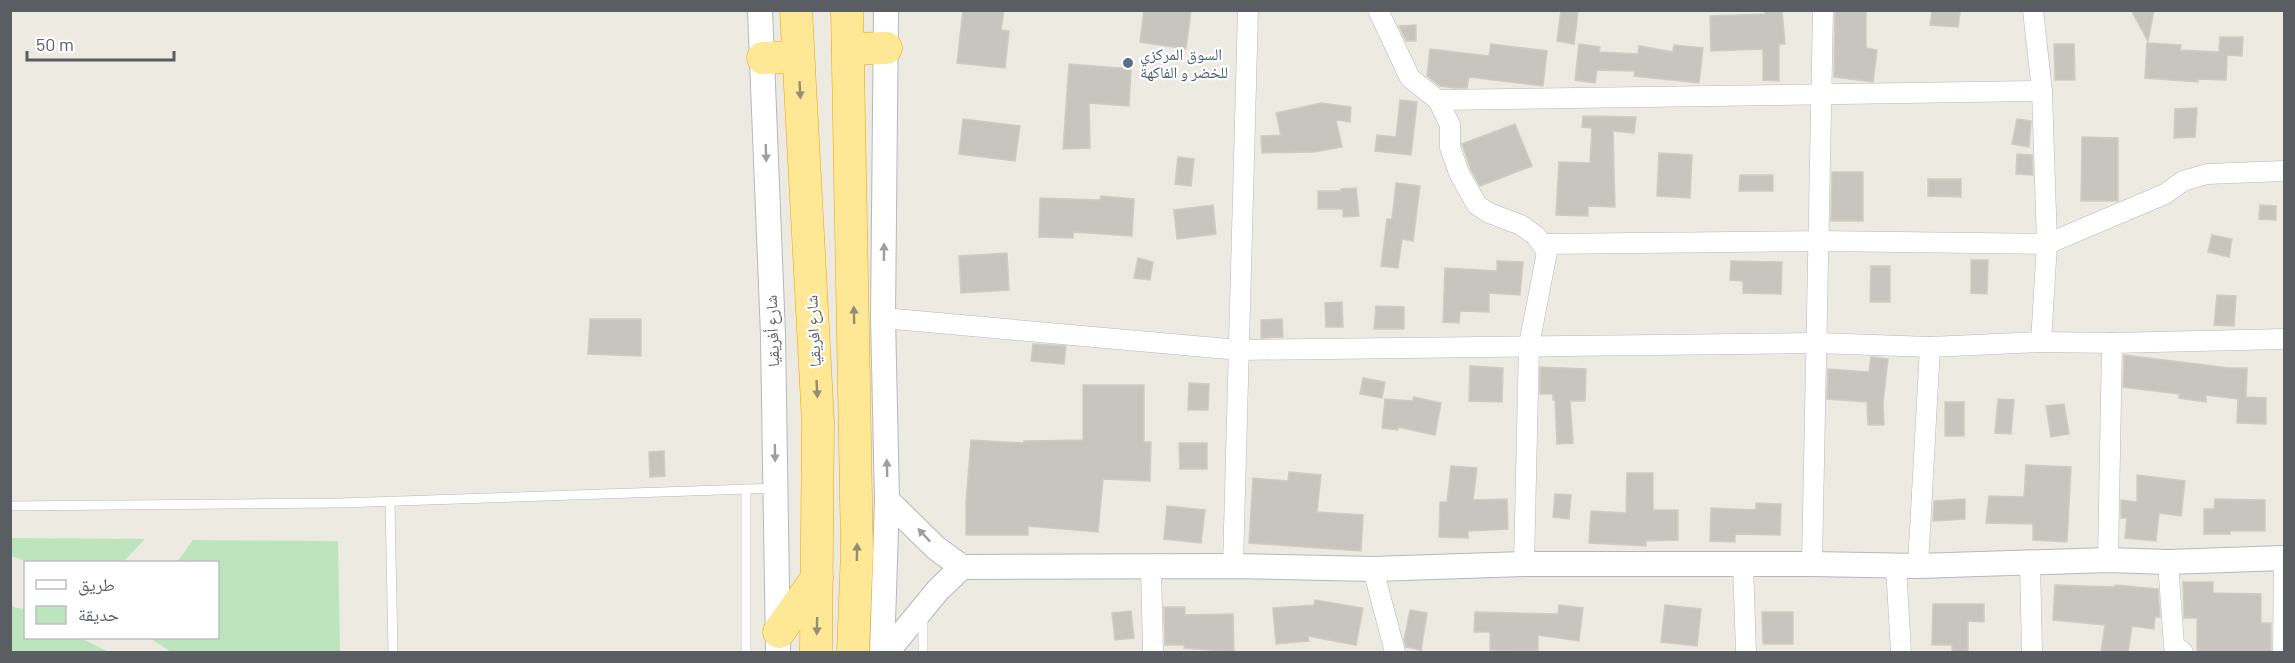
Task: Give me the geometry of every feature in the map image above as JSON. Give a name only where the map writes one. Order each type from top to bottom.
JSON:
[{"type":"highway","name":"شارع افريقيا","points":[[796,10],[818,422],[816,652]]},
{"type":"highway","points":[[847,10],[857,551],[853,652]]},
{"type":"highway","points":[[848,49],[886,48]]},
{"type":"highway","points":[[763,58],[798,57]]},
{"type":"highway","points":[[779,642],[817,578]]},
{"type":"street","name":"شارع أفريقيا","points":[[760,10],[773,335],[779,642]]},
{"type":"street","points":[[882,652],[887,500],[883,318],[886,10]]},
{"type":"street","points":[[1233,566],[1248,10]]},
{"type":"street","points":[[1378,10],[1410,78],[1438,100],[1450,125],[1450,147],[1459,173],[1477,206],[1521,225],[1536,236],[1547,252],[1530,345],[1524,564]]},
{"type":"street","points":[[1812,564],[1823,10]]},
{"type":"street","points":[[2033,10],[2042,90],[2047,244],[2041,342]]},
{"type":"street","points":[[1438,100],[2042,90]]},
{"type":"street","points":[[1543,244],[1819,242],[2047,244],[2165,194],[2183,181],[2207,174],[2284,171]]},
{"type":"street","points":[[883,318],[1239,350],[1817,343],[1930,347],[2041,342],[2112,343],[2284,339]]},
{"type":"street","points":[[2108,560],[2112,343]]},
{"type":"street","points":[[1901,652],[1907,566],[1930,347]]},
{"type":"street","points":[[887,500],[936,548],[962,567],[1233,566],[1373,569],[1524,564],[1907,566],[2284,558],[2283,652]]},
{"type":"street","points":[[2030,562],[2032,652]]},
{"type":"street","points":[[2168,562],[2174,646],[2183,652]]},
{"type":"street","points":[[1743,564],[1746,652]]},
{"type":"street","points":[[1152,566],[1153,652]]},
{"type":"street","points":[[887,652],[938,590],[962,567]]},
{"type":"street","points":[[1373,569],[1395,652]]},
{"type":"lane","points":[[10,506],[390,501],[776,488]]},
{"type":"lane","points":[[746,489],[746,652]]},
{"type":"lane","points":[[390,501],[393,652]]},
{"type":"lane","points":[[923,609],[923,652]]},
{"type":"green space","points":[[10,538],[145,539],[124,561],[25,561],[11,556]]},
{"type":"green space","points":[[193,540],[338,541],[340,652],[171,652],[152,639],[219,639],[219,561],[178,561]]},
{"type":"green space","points":[[11,606],[24,610],[24,639],[82,639],[109,652],[11,652]]},
{"type":"building","points":[[963,10],[1004,10],[1001,30],[1009,31],[1005,68],[957,63]]},
{"type":"building","points":[[1144,10],[1191,10],[1186,49],[1140,42]]},
{"type":"building","points":[[1561,10],[1578,12],[1574,44],[1557,41]]},
{"type":"building","points":[[1765,10],[1782,10],[1785,44],[1779,44],[1779,81],[1763,80],[1763,49],[1711,51],[1710,16],[1765,14]]},
{"type":"building","points":[[1932,10],[1960,12],[1958,27],[1930,25]]},
{"type":"building","points":[[2131,10],[2154,10],[2148,41]]},
{"type":"building","points":[[1835,11],[1866,11],[1866,48],[1877,50],[1873,82],[1834,77]]},
{"type":"building","points":[[1416,25],[1416,41],[1406,41],[1399,26]]},
{"type":"building","points":[[2220,37],[2243,37],[2242,56],[2227,55],[2226,80],[2198,79],[2198,82],[2145,78],[2147,43],[2181,45],[2180,50],[2219,52]]},
{"type":"building","points":[[1491,44],[1547,51],[1543,86],[1469,77],[1467,88],[1454,88],[1440,86],[1427,76],[1430,49],[1489,56]]},
{"type":"building","points":[[1579,44],[1600,47],[1599,52],[1638,54],[1639,46],[1673,52],[1674,45],[1703,48],[1699,83],[1634,76],[1635,71],[1597,70],[1595,83],[1575,80]]},
{"type":"building","points":[[2054,44],[2074,44],[2075,80],[2055,80]]},
{"type":"building","points":[[1069,64],[1131,69],[1129,106],[1089,103],[1090,148],[1063,149]]},
{"type":"building","points":[[1400,100],[1417,102],[1411,155],[1375,151],[1377,135],[1396,137]]},
{"type":"building","points":[[1321,103],[1351,107],[1350,122],[1336,120],[1342,147],[1314,152],[1262,153],[1261,136],[1281,135],[1276,113]]},
{"type":"building","points":[[2197,108],[2195,137],[2174,138],[2175,109]]},
{"type":"building","points":[[1583,116],[1636,117],[1634,133],[1613,131],[1615,207],[1588,206],[1588,216],[1556,215],[1559,162],[1590,163],[1592,128],[1582,127]]},
{"type":"building","points":[[963,119],[1020,126],[1015,161],[959,154]]},
{"type":"building","points":[[2017,119],[2031,121],[2029,147],[2012,144]]},
{"type":"building","points":[[1515,124],[1532,166],[1480,186],[1471,170],[1462,144]]},
{"type":"building","points":[[2082,137],[2118,138],[2118,201],[2081,201]]},
{"type":"building","points":[[1659,153],[1692,155],[1690,198],[1657,196]]},
{"type":"building","points":[[2017,154],[2032,155],[2033,175],[2016,174]]},
{"type":"building","points":[[1178,157],[1194,159],[1191,186],[1175,184]]},
{"type":"building","points":[[1832,172],[1863,172],[1863,221],[1831,221]]},
{"type":"building","points":[[1740,175],[1773,175],[1773,191],[1739,191]]},
{"type":"building","points":[[1928,179],[1961,179],[1961,197],[1928,196]]},
{"type":"building","points":[[1396,183],[1420,186],[1413,241],[1402,239],[1398,268],[1381,266],[1387,219],[1392,219]]},
{"type":"building","points":[[1356,188],[1359,216],[1343,217],[1343,209],[1318,209],[1318,191],[1341,191],[1341,189]]},
{"type":"building","points":[[1101,196],[1134,199],[1132,236],[1073,232],[1073,238],[1039,237],[1040,198],[1100,200]]},
{"type":"building","points":[[1213,205],[1216,234],[1177,239],[1174,210]]},
{"type":"building","points":[[2260,205],[2276,206],[2276,220],[2259,219]]},
{"type":"building","points":[[2212,235],[2232,239],[2229,257],[2208,252]]},
{"type":"building","points":[[1007,253],[1009,290],[961,293],[959,256]]},
{"type":"building","points":[[1138,258],[1153,262],[1150,280],[1134,278]]},
{"type":"building","points":[[1971,260],[1988,260],[1987,294],[1971,293]]},
{"type":"building","points":[[1497,261],[1523,262],[1520,295],[1489,293],[1489,312],[1460,311],[1459,323],[1443,322],[1445,268],[1497,271]]},
{"type":"building","points":[[1731,261],[1782,262],[1781,294],[1743,293],[1743,281],[1730,280]]},
{"type":"building","points":[[1871,266],[1890,266],[1890,302],[1870,302]]},
{"type":"building","points":[[2217,295],[2236,296],[2234,326],[2214,325]]},
{"type":"building","points":[[1342,302],[1343,327],[1326,327],[1325,303]]},
{"type":"building","points":[[1376,306],[1404,307],[1404,329],[1374,329]]},
{"type":"building","points":[[590,319],[641,319],[641,356],[588,354]]},
{"type":"building","points":[[1282,319],[1283,337],[1261,338],[1261,320]]},
{"type":"building","points":[[1033,344],[1066,346],[1064,364],[1031,361]]},
{"type":"building","points":[[2124,355],[2229,368],[2247,368],[2246,397],[2266,398],[2266,424],[2237,423],[2238,399],[2206,395],[2206,402],[2179,398],[2179,394],[2123,387]]},
{"type":"building","points":[[1871,357],[1888,359],[1883,402],[1884,425],[1868,425],[1867,402],[1827,399],[1828,369],[1869,372]]},
{"type":"building","points":[[1470,366],[1503,368],[1502,402],[1469,401]]},
{"type":"building","points":[[1540,367],[1586,369],[1585,401],[1570,401],[1573,443],[1557,444],[1555,400],[1553,400],[1553,394],[1540,394]]},
{"type":"building","points":[[1363,378],[1385,382],[1382,398],[1360,394]]},
{"type":"building","points":[[1189,383],[1209,384],[1208,410],[1188,410]]},
{"type":"building","points":[[1083,385],[1144,385],[1144,442],[1151,442],[1150,481],[1103,479],[1098,532],[1028,526],[1028,535],[966,535],[971,440],[1024,443],[1024,441],[1083,440]]},
{"type":"building","points":[[1414,397],[1441,403],[1435,435],[1398,427],[1398,430],[1382,428],[1385,399],[1413,401]]},
{"type":"building","points":[[1998,399],[2014,400],[2011,434],[1995,433]]},
{"type":"building","points":[[1945,402],[1964,402],[1964,436],[1945,436]]},
{"type":"building","points":[[2064,404],[2069,434],[2051,437],[2046,406]]},
{"type":"building","points":[[1179,443],[1207,443],[1207,469],[1180,469]]},
{"type":"building","points":[[664,451],[665,476],[650,477],[649,452]]},
{"type":"building","points":[[2026,465],[2071,467],[2067,542],[2033,540],[2033,524],[1986,523],[1989,496],[2024,497]]},
{"type":"building","points":[[1451,466],[1477,468],[1473,500],[1507,499],[1508,529],[1468,531],[1468,538],[1439,537],[1440,502],[1447,502]]},
{"type":"building","points":[[1289,472],[1321,475],[1317,512],[1363,515],[1361,551],[1249,543],[1253,478],[1288,481]]},
{"type":"building","points":[[1627,473],[1653,473],[1653,510],[1678,510],[1678,540],[1646,541],[1646,546],[1589,543],[1591,511],[1626,513]]},
{"type":"building","points":[[2137,475],[2185,481],[2181,516],[2159,513],[2156,541],[2125,538],[2127,518],[2121,518],[2121,500],[2137,502]]},
{"type":"building","points":[[1555,494],[1571,495],[1569,519],[1553,517]]},
{"type":"building","points":[[1965,499],[1965,519],[1933,521],[1934,501]]},
{"type":"building","points":[[2215,499],[2265,500],[2265,531],[2204,534],[2204,509],[2214,509]]},
{"type":"building","points":[[1756,503],[1781,504],[1780,535],[1735,534],[1735,542],[1710,541],[1711,508],[1756,510]]},
{"type":"building","points":[[1167,506],[1205,510],[1201,543],[1164,539]]},
{"type":"building","points":[[2183,582],[2213,582],[2213,593],[2261,594],[2261,623],[2271,623],[2271,652],[2197,652],[2197,618],[2184,618]]},
{"type":"building","points":[[2055,585],[2115,587],[2115,585],[2158,589],[2160,617],[2155,617],[2154,629],[2132,626],[2128,652],[2101,652],[2105,625],[2053,620]]},
{"type":"building","points":[[1315,600],[1363,608],[1356,645],[1308,636],[1309,641],[1276,644],[1273,608],[1314,605]]},
{"type":"building","points":[[1933,604],[1984,604],[1984,622],[1968,621],[1968,652],[1952,652],[1952,645],[1932,645]]},
{"type":"building","points":[[1559,605],[1583,608],[1579,641],[1538,635],[1538,651],[1490,650],[1490,632],[1474,632],[1475,612],[1558,614]]},
{"type":"building","points":[[1665,605],[1701,609],[1697,646],[1661,642]]},
{"type":"building","points":[[1164,607],[1185,607],[1185,615],[1233,614],[1234,652],[1184,648],[1185,645],[1165,645]]},
{"type":"building","points":[[1410,610],[1427,613],[1421,650],[1406,647],[1404,640]]},
{"type":"building","points":[[1131,611],[1134,638],[1115,640],[1112,613]]},
{"type":"building","points":[[1762,612],[1793,612],[1793,644],[1763,644]]},
{"type":"place","name":"السوق المركزي للخضر و الفاكهة","points":[[1128,63]]}]
